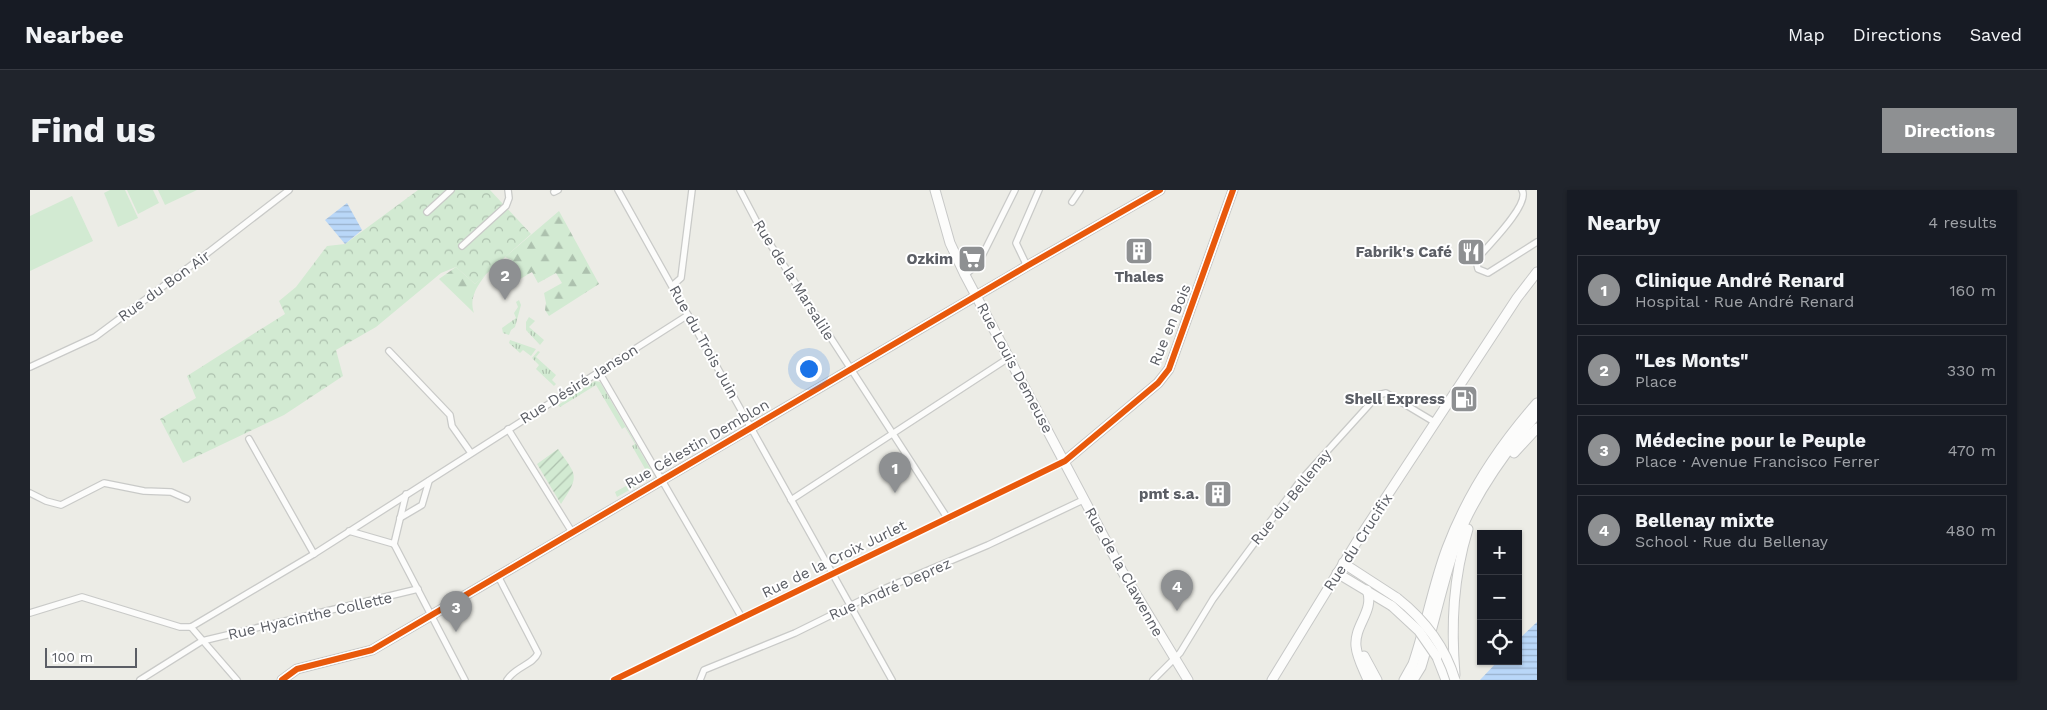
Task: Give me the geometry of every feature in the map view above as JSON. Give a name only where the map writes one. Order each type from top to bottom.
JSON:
[{"type":"street","name":"Rue du Bon Air","points":[[30,367],[95,336],[289,190]]},
{"type":"street","points":[[427,212],[451,190]]},
{"type":"street","points":[[462,246],[506,206],[509,198],[508,190]]},
{"type":"street","name":"Rue du Trois Juin","points":[[618,190],[892,680]]},
{"type":"street","points":[[672,285],[681,278],[692,190]]},
{"type":"street","name":"Rue de la Marsalile","points":[[740,190],[761,230],[948,519]]},
{"type":"street","name":"Rue Louis Demeuse","points":[[935,190],[950,243],[965,275],[1065,461]]},
{"type":"street","points":[[965,275],[978,264],[1015,190]]},
{"type":"street","points":[[1026,266],[1016,243],[1040,190]]},
{"type":"street","points":[[1072,202],[1080,190]]},
{"type":"street","name":"Rue Célestin Demblon","points":[[282,680],[297,670],[372,650],[1026,266],[1160,190]]},
{"type":"street","name":"Rue en Bois","points":[[1065,461],[1158,383],[1168,369],[1233,190]]},
{"type":"street","points":[[1522,190],[1524,193],[1523,202],[1504,229],[1476,260],[1478,269],[1488,273],[1537,242]]},
{"type":"street","name":"Rue du Crucifix","points":[[1272,680],[1343,563],[1517,298],[1537,272]]},
{"type":"street","name":"Rue Désiré Janson","points":[[191,627],[314,554],[508,428],[688,315]]},
{"type":"street","points":[[389,351],[450,415],[452,426],[471,453]]},
{"type":"street","points":[[791,500],[1010,357]]},
{"type":"street","points":[[599,372],[742,618]]},
{"type":"street","name":"Rue du Bellenay","points":[[1153,680],[1174,660],[1233,569],[1296,488],[1378,395],[1386,393],[1436,423]]},
{"type":"street","points":[[1518,427],[1537,395]]},
{"type":"street","points":[[1404,680],[1413,664],[1444,558],[1458,522],[1490,465],[1537,402]]},
{"type":"street","points":[[1412,680],[1418,675],[1455,550],[1466,521],[1492,474],[1537,414]]},
{"type":"street","points":[[508,428],[572,532]]},
{"type":"street","points":[[1492,474],[1537,428]]},
{"type":"street","points":[[249,439],[314,554]]},
{"type":"street","name":"Rue de la Clawenne","points":[[1065,461],[1125,577],[1174,660],[1188,680]]},
{"type":"street","name":"Rue de la Croix Jurlet","points":[[614,680],[1065,461]]},
{"type":"street","points":[[400,518],[422,505],[429,480]]},
{"type":"street","points":[[30,494],[61,505],[104,484],[144,491],[171,492],[187,499]]},
{"type":"street","points":[[406,494],[394,544],[465,680]]},
{"type":"street","name":"Rue André Deprez","points":[[700,680],[704,670],[794,633],[1084,500]]},
{"type":"street","points":[[1455,680],[1453,608],[1461,554],[1477,500]]},
{"type":"street","points":[[349,531],[394,544]]},
{"type":"street","points":[[1343,563],[1393,602],[1430,645],[1446,680]]},
{"type":"street","points":[[1337,573],[1420,617],[1444,651],[1455,680]]},
{"type":"street","points":[[498,576],[538,653],[532,661],[513,671],[507,680]]},
{"type":"street","name":"Rue Hyacinthe Collette","points":[[143,679],[202,641],[418,589]]},
{"type":"street","points":[[1368,590],[1369,607],[1359,632],[1356,647],[1368,680]]},
{"type":"street","points":[[30,613],[76,597],[82,597],[180,627],[191,627],[237,680]]},
{"type":"street","points":[[1369,607],[1393,602]]},
{"type":"street","points":[[1359,632],[1363,653],[1377,680]]},
{"type":"green space","points":[[110,190],[125,190],[138,218],[118,227],[104,193]]},
{"type":"green space","points":[[127,190],[153,190],[159,203],[138,214]]},
{"type":"green space","points":[[158,190],[197,190],[165,205]]},
{"type":"green space","points":[[418,190],[490,190],[531,234],[475,284],[456,267],[441,273],[376,327],[336,350],[343,376],[284,415],[183,463],[160,419],[196,398],[187,376],[285,314],[279,301],[296,287],[327,246],[345,244]]},
{"type":"green space","points":[[72,196],[93,241],[30,271],[30,216]]},
{"type":"green space","points":[[559,211],[599,284],[549,316],[545,310],[544,293],[562,283],[556,273],[538,283],[532,272],[515,282],[509,271],[512,260],[505,257]]},
{"type":"green space","points":[[456,267],[475,284],[486,274],[473,297],[474,313],[439,279]]},
{"type":"green space","points":[[519,300],[521,305],[515,327],[509,335],[503,333],[502,328],[516,318],[514,313],[518,307],[516,302]]},
{"type":"green space","points":[[529,317],[535,321],[529,327],[544,340],[540,345],[526,330],[526,322]]},
{"type":"green space","points":[[510,340],[536,349],[531,356],[523,350],[520,353],[509,343]]},
{"type":"green space","points":[[538,351],[540,352],[536,357],[556,375],[552,380],[556,384],[554,386],[536,369],[539,365],[532,358]]},
{"type":"green space","points":[[595,381],[600,382],[651,470],[647,473],[632,446],[635,444],[625,427],[622,429],[596,385],[560,407],[558,405]]},
{"type":"green space","points":[[558,449],[574,476],[571,487],[561,504],[537,464]]},
{"type":"green space","points":[[648,474],[649,479],[617,497],[615,492]]},
{"type":"water","points":[[347,203],[362,230],[345,244],[325,220]]},
{"type":"water","points":[[1537,622],[1537,680],[1480,680],[1494,665],[1522,665],[1522,636]]},
{"type":"cycle path","points":[[282,680],[297,669],[372,650],[1160,190]]},
{"type":"cycle path","points":[[614,680],[1065,461],[1158,383],[1169,369],[1233,190]]},
{"type":"place","name":"Thales","points":[[1139,251]]},
{"type":"place","name":"Fabrik's Café","points":[[1471,252]]},
{"type":"place","name":"Ozkim","points":[[972,259]]},
{"type":"place","name":"\"Les Monts\"","points":[[505,300]]},
{"type":"place","name":"Shell Express","points":[[1464,399]]},
{"type":"place","name":"Clinique André Renard","points":[[895,493]]},
{"type":"place","name":"pmt s.a.","points":[[1218,494]]},
{"type":"place","name":"Bellenay mixte","points":[[1177,611]]},
{"type":"place","name":"Médecine pour le Peuple","points":[[456,632]]}]
